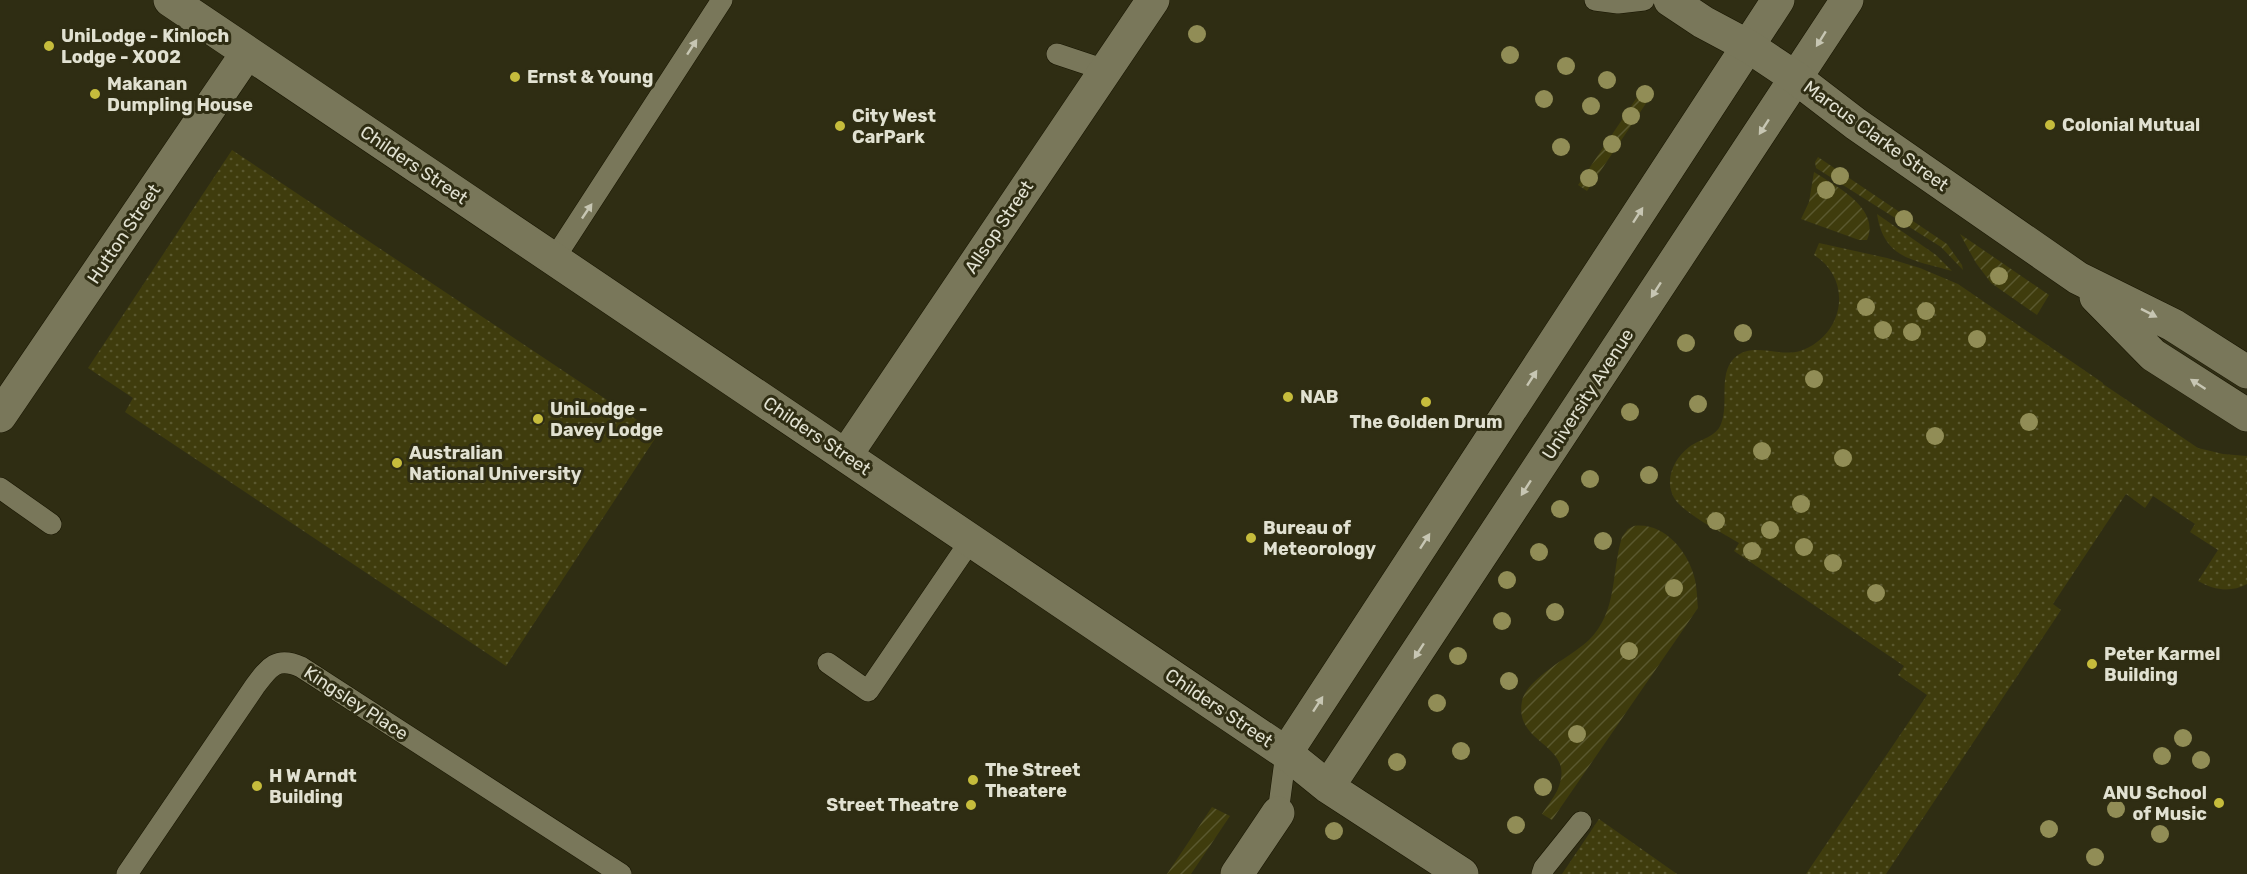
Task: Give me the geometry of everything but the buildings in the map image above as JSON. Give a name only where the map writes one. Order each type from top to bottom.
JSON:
[{"type":"street","name":"Childers Street","points":[[170,0],[1286,753],[1328,787],[1462,874]]},
{"type":"street","name":"Allsop Street","points":[[846,455],[1153,0]]},
{"type":"street","name":"Marcus Clarke Street","points":[[1670,0],[1703,22],[1748,46],[1796,78],[1856,124],[2078,278],[2173,325],[2247,372]]},
{"type":"street","points":[[1286,753],[1778,0]]},
{"type":"street","name":"University Avenue","points":[[1328,787],[1847,0]]},
{"type":"street","name":"Hutton Street","points":[[0,416],[247,52]]},
{"type":"street","name":"Marcus Clarke Street","points":[[2078,278],[2153,355],[2247,415]]},
{"type":"street","points":[[1237,874],[1278,813]]},
{"type":"lane","points":[[554,259],[722,0]]},
{"type":"lane","points":[[1595,0],[1618,3],[1644,0]]},
{"type":"lane","points":[[1057,54],[1105,70]]},
{"type":"lane","points":[[0,488],[51,524]]},
{"type":"lane","points":[[828,663],[868,690],[971,540]]},
{"type":"lane","name":"Kingsley Place","points":[[127,874],[255,686],[271,667],[283,662],[290,662],[301,667],[621,874]]},
{"type":"lane","points":[[1278,813],[1286,753]]},
{"type":"lane","points":[[1542,874],[1544,868],[1581,822]]},
{"type":"shaded area","points":[[1644,87],[1653,93],[1587,191],[1578,185]]},
{"type":"shaded area","name":"UniLodge - Davey Lodge","points":[[232,150],[658,434],[506,666],[125,412],[133,398],[88,368]]},
{"type":"shaded area","points":[[1818,157],[1947,244],[1963,270],[1941,247],[1816,168],[1815,162]]},
{"type":"shaded area","points":[[1814,172],[1844,191],[1862,208],[1868,218],[1870,228],[1867,240],[1859,240],[1801,219],[1809,202]]},
{"type":"shaded area","points":[[1877,214],[1936,255],[1952,271],[1903,256],[1886,241]]},
{"type":"shaded area","points":[[1960,234],[2049,295],[2037,315],[1991,283],[1976,263]]},
{"type":"shaded area","points":[[1819,243],[1887,258],[1920,268],[1958,284],[2198,448],[2223,454],[2247,456],[2247,584],[2234,589],[2222,589],[2210,587],[2198,581],[2218,550],[2190,532],[2195,524],[2153,496],[2145,508],[2126,494],[2053,604],[2061,610],[1886,874],[1806,874],[1927,695],[1898,675],[1904,666],[1734,551],[1739,543],[1684,509],[1673,496],[1670,481],[1674,466],[1683,452],[1719,428],[1723,416],[1725,378],[1731,361],[1738,355],[1752,350],[1800,351],[1815,344],[1834,321],[1839,292],[1835,278],[1827,266],[1814,255]]},
{"type":"shaded area","points":[[1634,526],[1655,528],[1680,548],[1694,576],[1698,608],[1552,820],[1542,814],[1557,791],[1561,775],[1560,763],[1527,727],[1522,716],[1522,701],[1532,684],[1589,640],[1598,629],[1609,604],[1622,537],[1628,529]]},
{"type":"shaded area","points":[[1212,807],[1230,816],[1191,874],[1167,874]]},
{"type":"shaded area","points":[[1599,819],[1677,874],[1562,874]]},
{"type":"place","name":"UniLodge - Kinloch Lodge - X002","points":[[49,46]]},
{"type":"place","name":"Ernst & Young","points":[[515,77]]},
{"type":"place","name":"Makanan Dumpling House","points":[[95,94]]},
{"type":"place","name":"Colonial Mutual","points":[[2050,125]]},
{"type":"place","name":"City West CarPark","points":[[840,126]]},
{"type":"place","name":"NAB","points":[[1288,397]]},
{"type":"place","name":"The Golden Drum","points":[[1426,402]]},
{"type":"place","name":"UniLodge - Davey Lodge","points":[[538,419]]},
{"type":"place","name":"Australian National University","points":[[397,463]]},
{"type":"place","name":"Bureau of Meteorology","points":[[1251,538]]},
{"type":"place","name":"Peter Karmel Building","points":[[2092,664]]},
{"type":"place","name":"The Street Theatere","points":[[973,780]]},
{"type":"place","name":"H W Arndt Building","points":[[257,786]]},
{"type":"place","name":"ANU School of Music","points":[[2219,803]]},
{"type":"place","name":"Street Theatre","points":[[971,805]]}]
